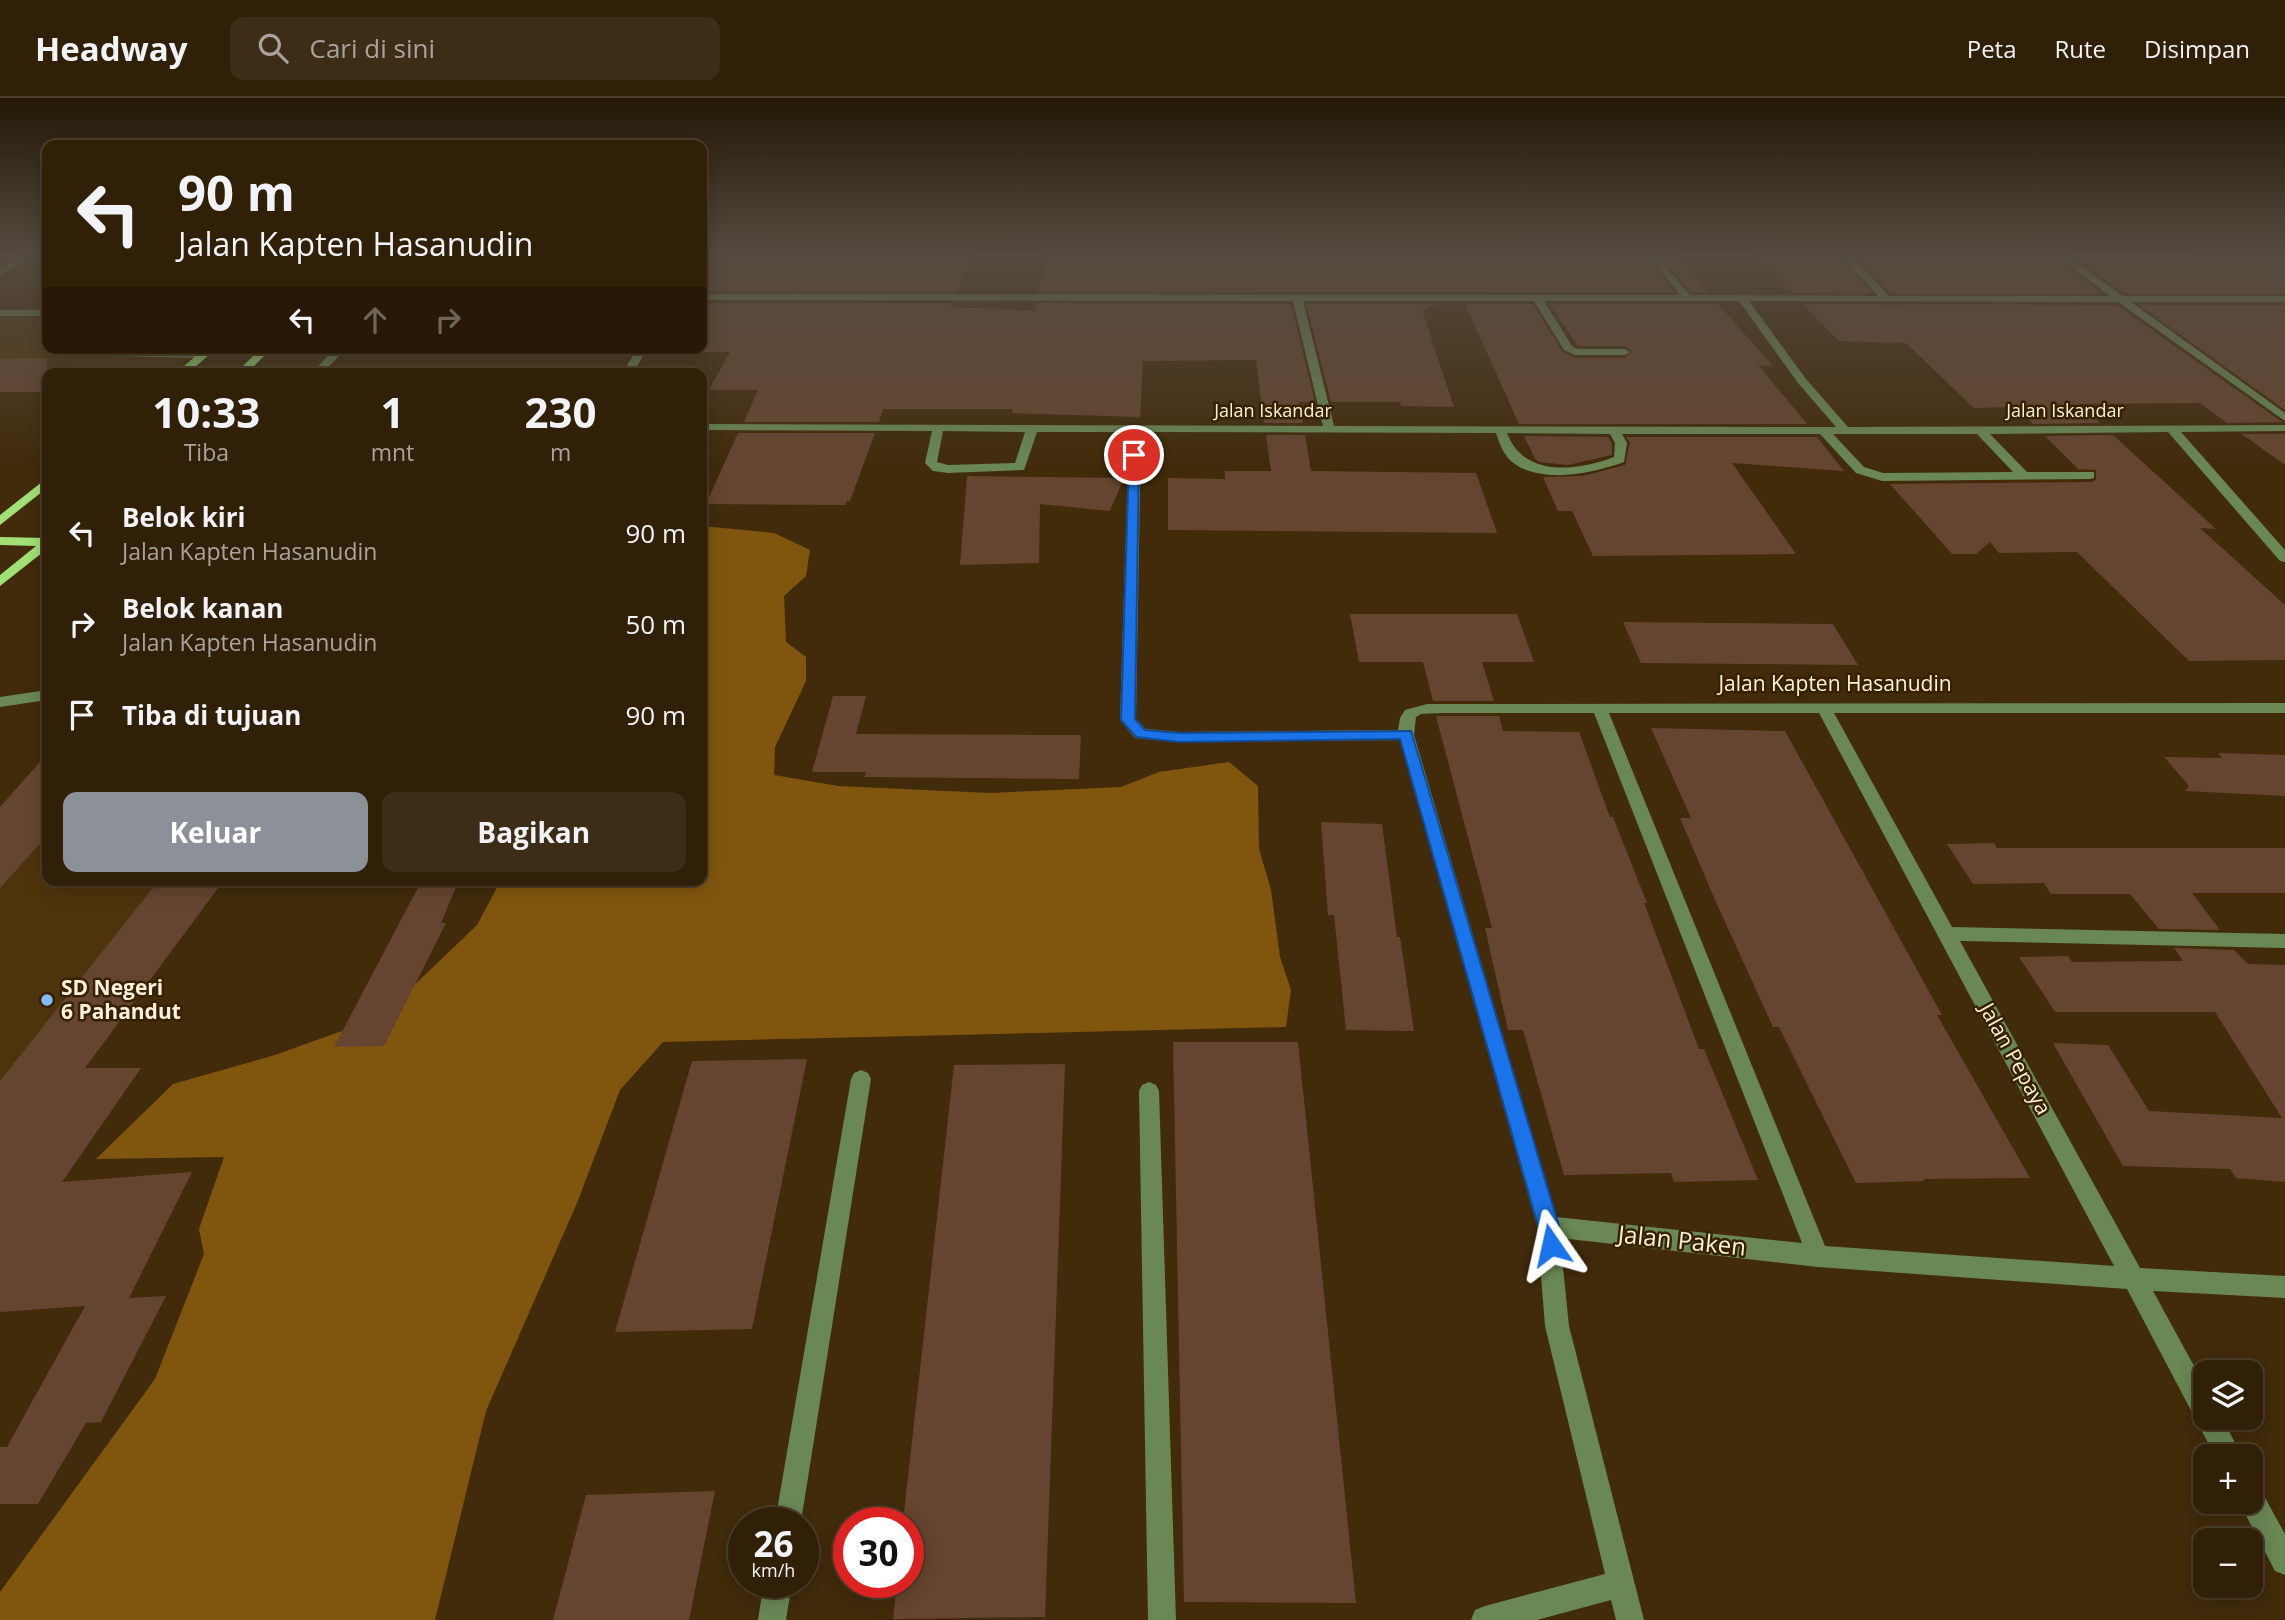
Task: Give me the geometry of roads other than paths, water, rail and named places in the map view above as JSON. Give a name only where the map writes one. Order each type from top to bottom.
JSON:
[{"type":"main road","points":[[187,368],[205,354]]},
{"type":"main road","points":[[246,368],[261,354]]},
{"type":"main road","points":[[0,521],[42,486]]},
{"type":"main road","points":[[0,541],[42,542]]},
{"type":"main road","points":[[0,582],[42,546]]},
{"type":"street","points":[[1303,324],[1329,428]]},
{"type":"street","points":[[1553,324],[1568,348],[1575,352],[1625,352]]},
{"type":"street","points":[[1760,324],[1802,381],[1845,431]]},
{"type":"street","points":[[2155,324],[2285,418]]},
{"type":"street","points":[[322,368],[335,354]]},
{"type":"street","name":"Jalan Iskandar","points":[[707,427],[1823,431],[2285,428]]},
{"type":"street","points":[[938,428],[931,463],[937,468],[948,469],[1020,467],[1032,429]]},
{"type":"street","points":[[2171,428],[2285,558]]},
{"type":"street","points":[[1500,429],[1510,452],[1519,462],[1539,468],[1563,470],[1602,467],[1620,459],[1621,443],[1613,429]]},
{"type":"street","points":[[1979,429],[2023,475]]},
{"type":"street","points":[[1135,430],[1128,720],[1141,734],[1179,737],[1406,734],[1548,1226],[1557,1326],[1630,1620]]},
{"type":"street","points":[[1823,431],[1860,470],[1882,477],[2090,475]]},
{"type":"street","points":[[0,702],[42,696]]},
{"type":"street","points":[[1599,707],[1818,1256]]},
{"type":"street","name":"Jalan Pepaya","points":[[1825,708],[2193,1388]]},
{"type":"street","name":"Jalan Kapten Hasanudin","points":[[1406,734],[1405,720],[1410,712],[1420,709],[2285,708]]},
{"type":"street","points":[[1948,934],[2285,941]]},
{"type":"street","points":[[790,1507],[861,1079]]},
{"type":"street","points":[[1149,1091],[1162,1620]]},
{"type":"street","name":"Jalan Paken","points":[[1548,1226],[1818,1256],[2285,1287]]},
{"type":"street","points":[[2260,1514],[2285,1561]]},
{"type":"street","points":[[1485,1620],[1620,1584]]},
{"type":"street","points":[[772,1620],[775,1598]]},
{"type":"place","name":"SD Negeri 6 Pahandut","points":[[47,1000]]}]
